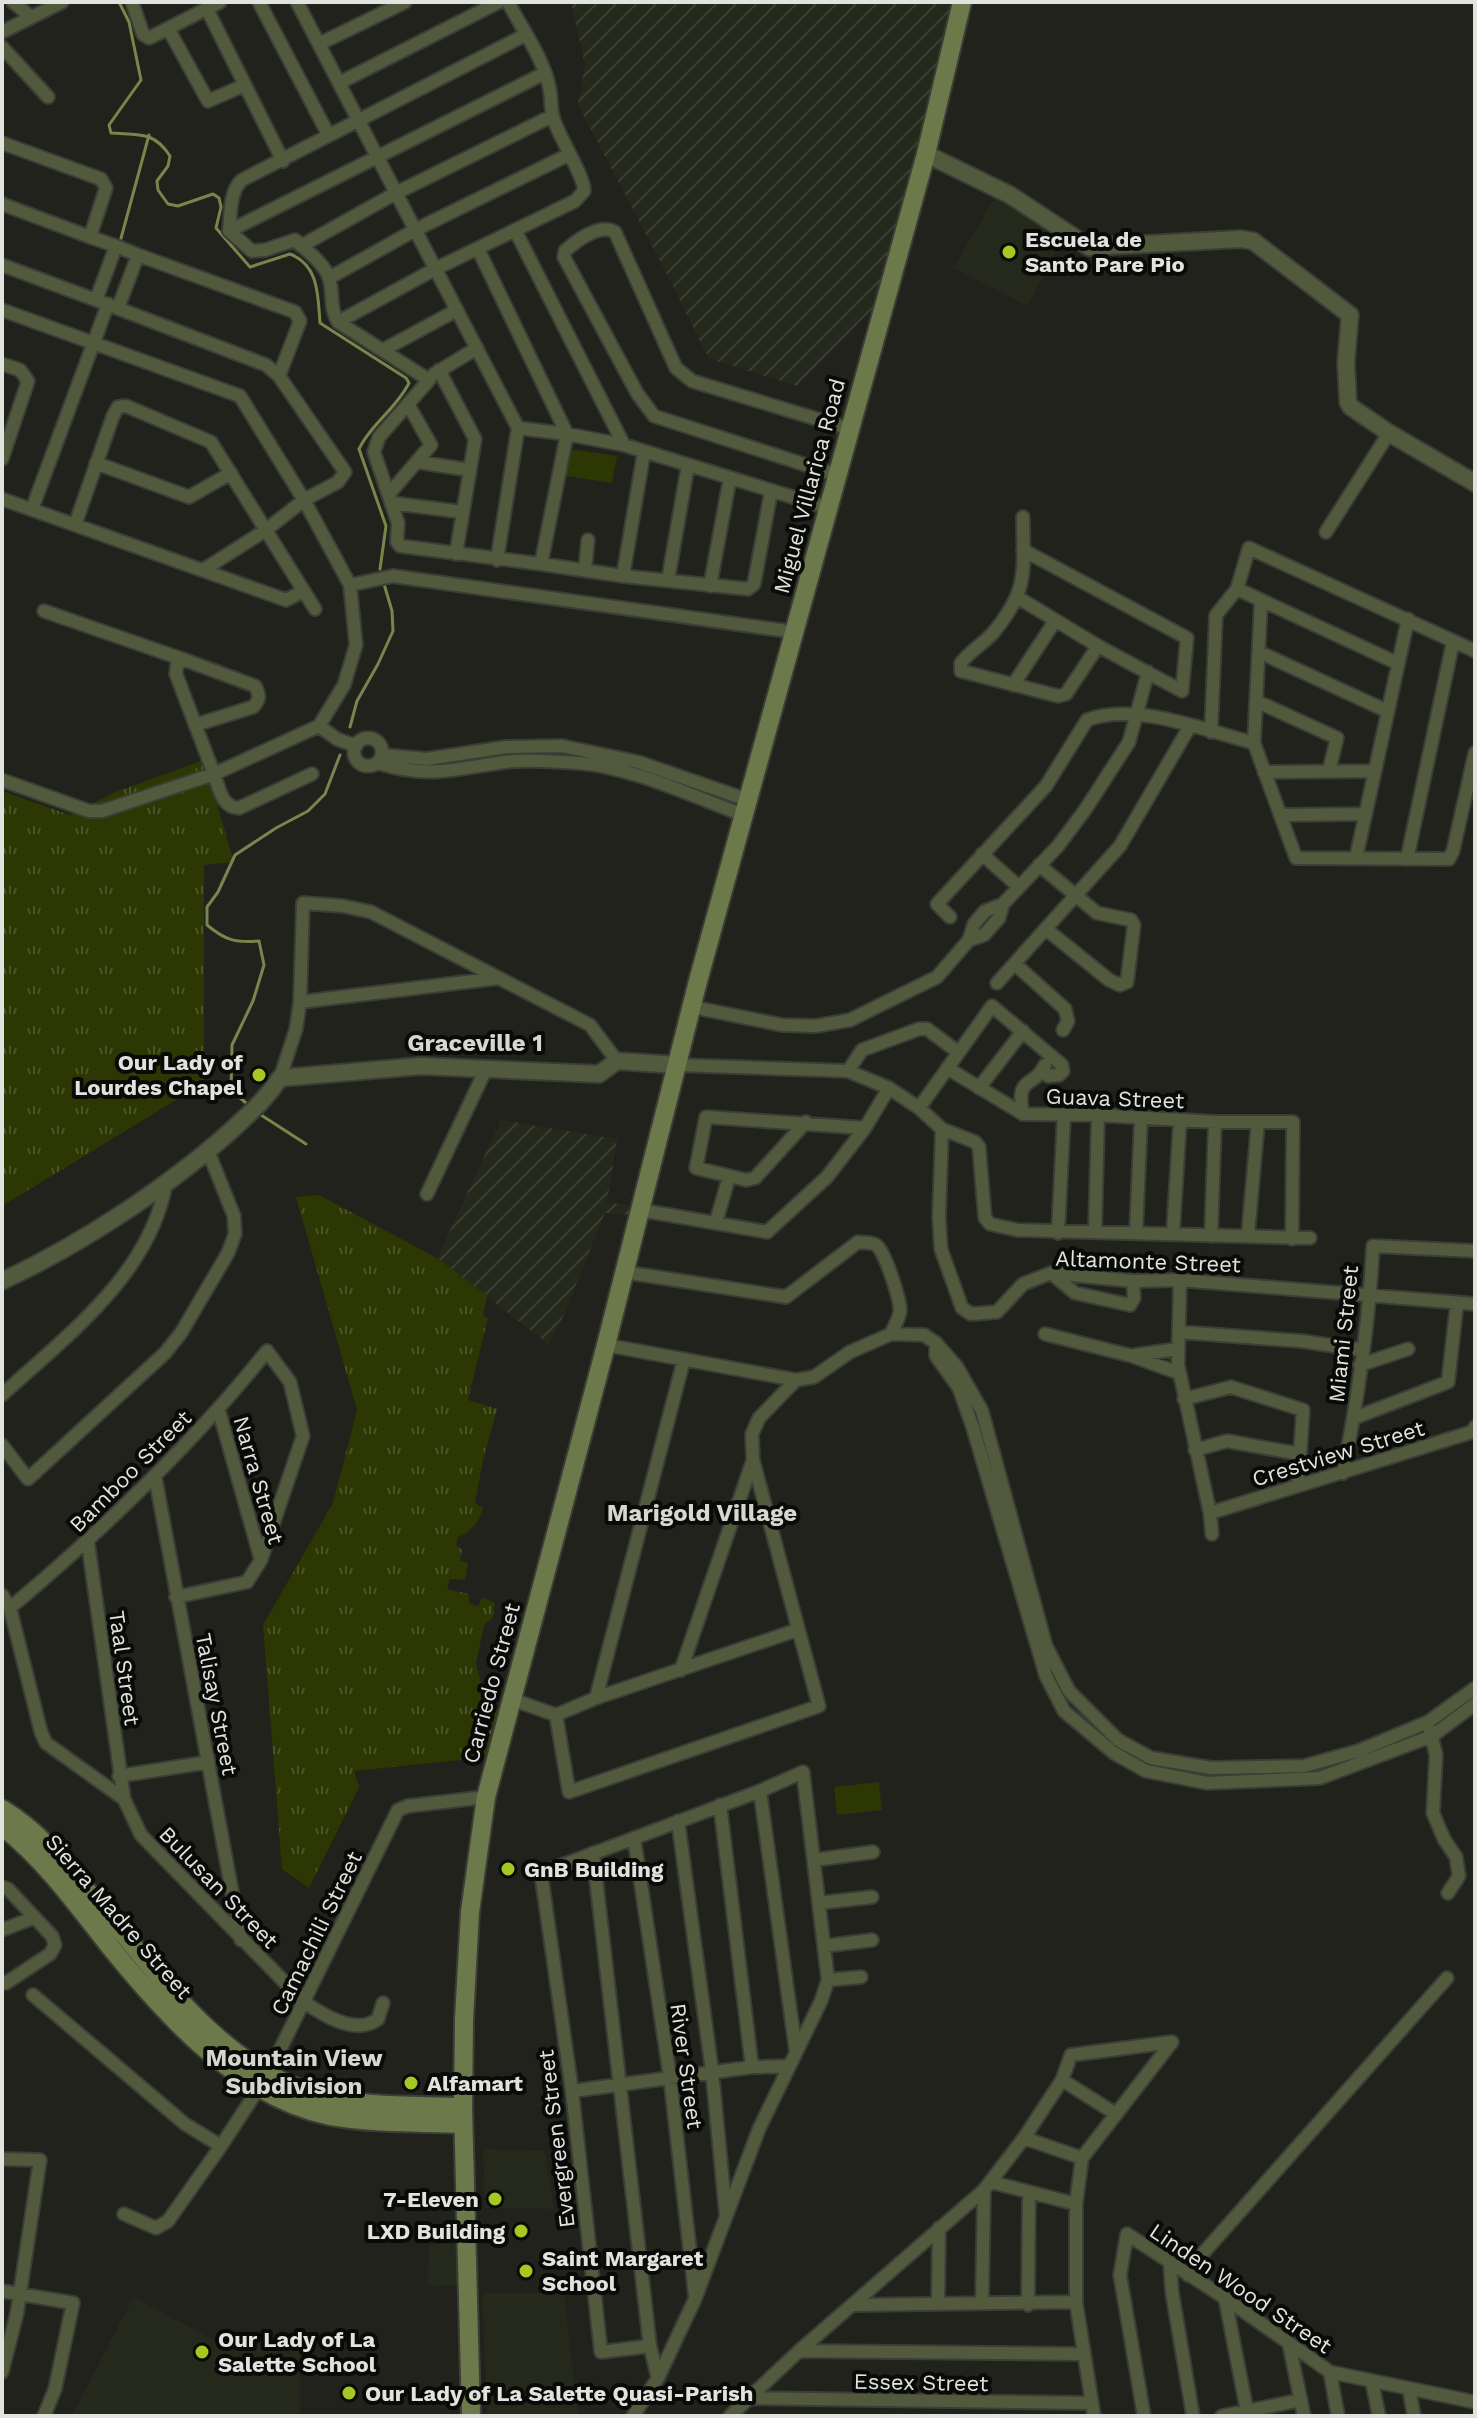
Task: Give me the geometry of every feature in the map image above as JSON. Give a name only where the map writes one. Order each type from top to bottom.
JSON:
[{"type":"main road","name":"Miguel Villarica Road","points":[[698,981],[926,154],[962,2]]},
{"type":"main road","name":"Carriedo Street","points":[[471,2416],[463,2115],[466,1966],[475,1863],[486,1797],[606,1345],[698,981]]},
{"type":"main road","name":"Sierra Madre Street","points":[[2,1809],[53,1850],[132,1973],[177,2020],[229,2067],[264,2081],[286,2101],[330,2116],[463,2115]]},
{"type":"main road","name":"Sierra Madre Street","points":[[2,1826],[42,1861],[99,1919]]},
{"type":"street","points":[[13,2],[31,17]]},
{"type":"street","points":[[2,32],[62,2]]},
{"type":"street","points":[[132,2],[145,37],[149,38],[220,2]]},
{"type":"street","points":[[259,2],[328,134]]},
{"type":"street","points":[[319,44],[405,2]]},
{"type":"street","points":[[339,83],[499,2]]},
{"type":"street","points":[[338,322],[435,269],[516,232],[580,197],[585,184],[568,155],[552,116],[550,87],[545,73],[508,2]]},
{"type":"street","points":[[302,4],[319,44],[518,428],[497,560]]},
{"type":"street","points":[[207,9],[283,161]]},
{"type":"street","points":[[169,30],[208,101],[245,85]]},
{"type":"street","points":[[229,231],[236,186],[242,180],[525,35]]},
{"type":"street","points":[[2,47],[48,97]]},
{"type":"street","points":[[229,231],[545,73]]},
{"type":"street","points":[[301,246],[396,193],[552,116]]},
{"type":"street","points":[[2,143],[105,182],[106,188],[90,237]]},
{"type":"street","points":[[926,154],[1010,195],[1089,247],[1241,239],[1253,241],[1350,315],[1346,362],[1348,402],[1351,407],[1475,483]]},
{"type":"street","points":[[329,278],[415,230],[568,155]]},
{"type":"street","points":[[2,204],[295,312],[300,321],[279,376]]},
{"type":"street","points":[[837,475],[654,416],[630,379],[564,257],[565,251],[605,228],[615,232],[676,368],[692,381],[850,429]]},
{"type":"street","points":[[229,231],[252,251],[295,240],[323,267],[329,278],[333,314],[338,322],[383,350],[434,375],[475,439],[456,554]]},
{"type":"street","points":[[516,232],[624,445]]},
{"type":"street","points":[[32,509],[107,304],[116,246]]},
{"type":"street","points":[[478,249],[567,434],[541,564]]},
{"type":"street","points":[[107,304],[138,255]]},
{"type":"street","points":[[2,265],[258,360],[279,376],[345,472],[338,482],[304,500],[266,530],[203,570]]},
{"type":"street","points":[[2,310],[240,396],[304,500],[350,585],[356,645],[344,685],[319,726],[214,774],[102,811],[89,811],[2,780]]},
{"type":"street","points":[[383,350],[457,310]]},
{"type":"street","points":[[477,348],[434,375],[379,437],[374,452],[398,523],[397,542],[400,546],[744,590],[754,584],[771,492]]},
{"type":"street","points":[[2,364],[20,370],[28,381],[2,459]]},
{"type":"street","points":[[75,525],[113,416],[118,407],[126,406],[211,442],[315,609]]},
{"type":"street","points":[[390,498],[431,445],[409,406]]},
{"type":"street","points":[[518,428],[624,445],[828,508]]},
{"type":"street","points":[[1326,532],[1389,433]]},
{"type":"street","points":[[623,576],[644,452]]},
{"type":"street","points":[[417,462],[470,470]]},
{"type":"street","points":[[96,463],[189,497],[231,473]]},
{"type":"street","points":[[668,580],[688,465]]},
{"type":"street","points":[[710,586],[730,478]]},
{"type":"street","points":[[390,498],[462,512]]},
{"type":"street","points":[[2,499],[286,600],[304,591]]},
{"type":"street","points":[[1023,517],[1025,567],[1017,597],[992,634],[961,663],[961,671],[1058,696],[1066,694],[1098,646]]},
{"type":"street","points":[[585,570],[588,540]]},
{"type":"street","points":[[1211,732],[1216,615],[1237,589],[1251,547],[1475,651]]},
{"type":"street","points":[[1017,597],[1098,646],[1182,691],[1187,638],[1023,550]]},
{"type":"street","points":[[350,585],[393,576],[794,632]]},
{"type":"street","points":[[1237,589],[1397,663]]},
{"type":"street","points":[[1261,601],[1254,743],[1296,858],[1448,859],[1451,857],[1475,753]]},
{"type":"street","points":[[44,611],[255,686],[259,693],[253,707],[195,725]]},
{"type":"street","points":[[1356,858],[1408,619]]},
{"type":"street","points":[[1013,685],[1055,621]]},
{"type":"street","points":[[1407,859],[1453,642]]},
{"type":"street","points":[[1259,652],[1387,711]]},
{"type":"street","points":[[185,660],[177,664],[176,674],[224,802],[231,808],[239,808],[312,774]]},
{"type":"street","points":[[692,1007],[782,1025],[841,1023],[937,977],[969,940],[974,924],[985,911],[1003,904],[1058,846],[1114,766],[1129,742],[1148,672]]},
{"type":"street","points":[[1256,701],[1337,738],[1329,771]]},
{"type":"street","points":[[950,917],[937,904],[1046,786],[1083,722],[1102,715],[1136,714],[1254,743]]},
{"type":"street","points":[[319,726],[337,739],[356,746]]},
{"type":"street","points":[[997,983],[1120,846],[1190,726]]},
{"type":"street","points":[[362,740],[375,740],[381,746],[380,759],[370,766],[358,762],[354,754],[356,746],[362,740]]},
{"type":"street","points":[[380,759],[406,771],[432,773],[509,761],[582,763],[746,808]]},
{"type":"street","points":[[1264,772],[1375,771]]},
{"type":"street","points":[[1280,815],[1366,814]]},
{"type":"street","points":[[982,854],[1019,887]]},
{"type":"street","points":[[1039,865],[1097,913],[1131,920],[1134,925],[1125,984],[1109,980],[1046,929]]},
{"type":"street","points":[[2,1281],[42,1261],[166,1183],[208,1151],[268,1097],[280,1078],[296,1029],[300,1002],[303,903],[371,912],[590,1025],[617,1061]]},
{"type":"street","points":[[1015,964],[1065,1009],[1068,1021],[1063,1030]]},
{"type":"street","points":[[300,1002],[499,978]]},
{"type":"street","points":[[919,1108],[992,1006],[1062,1065],[1063,1071],[1059,1075],[1048,1076],[1043,1071]]},
{"type":"street","points":[[848,1071],[862,1050],[919,1029],[927,1029],[958,1052]]},
{"type":"street","points":[[979,1088],[1023,1031]]},
{"type":"street","points":[[1023,1114],[1022,1089],[1028,1080],[1043,1071],[1049,1055]]},
{"type":"street","points":[[280,1078],[421,1066],[599,1074],[617,1061],[848,1071],[889,1088],[919,1108],[942,1129],[975,1142],[979,1147],[987,1222],[1017,1230],[1058,1233],[1248,1234],[1310,1238]]},
{"type":"street","name":"Guava Street","points":[[947,1068],[1023,1114],[1293,1122],[1292,1239]]},
{"type":"street","points":[[427,1194],[486,1069]]},
{"type":"street","points":[[640,1210],[767,1232],[827,1177],[865,1128],[889,1088]]},
{"type":"street","points":[[1058,1233],[1064,1115]]},
{"type":"street","points":[[1095,1232],[1098,1115]]},
{"type":"street","points":[[806,1122],[755,1178],[746,1180],[696,1168],[706,1117],[806,1122],[865,1128]]},
{"type":"street","points":[[1136,1233],[1141,1118]]},
{"type":"street","points":[[1173,1233],[1180,1120]]},
{"type":"street","points":[[1211,1236],[1215,1122]]},
{"type":"street","points":[[1248,1234],[1258,1122]]},
{"type":"street","name":"Altamonte Street","points":[[942,1129],[941,1249],[962,1308],[971,1314],[997,1312],[1023,1284],[1051,1273],[1133,1281],[1180,1280],[1475,1304]]},
{"type":"street","points":[[2,1445],[28,1479],[165,1353],[181,1333],[228,1253],[235,1234],[234,1216],[208,1151]]},
{"type":"street","points":[[716,1222],[729,1177]]},
{"type":"street","points":[[2,1395],[115,1288],[156,1218],[166,1183]]},
{"type":"street","points":[[624,1272],[786,1297],[858,1242],[868,1243],[877,1246],[883,1253],[899,1304],[900,1313],[891,1334]]},
{"type":"street","name":"Miami Street","points":[[1343,1473],[1354,1418],[1373,1246],[1475,1251]]},
{"type":"street","points":[[1051,1273],[1075,1293],[1130,1305],[1134,1298],[1133,1281]]},
{"type":"street","points":[[1180,1280],[1179,1373],[1212,1534]]},
{"type":"street","points":[[1354,1418],[1448,1382],[1457,1303]]},
{"type":"street","points":[[1179,1332],[1301,1341],[1362,1350]]},
{"type":"street","points":[[606,1345],[796,1380],[814,1377],[850,1352],[891,1334],[924,1335],[959,1388],[1046,1676],[1064,1711],[1114,1753],[1146,1771],[1207,1783],[1320,1778],[1432,1736],[1475,1704]]},
{"type":"street","points":[[1045,1334],[1132,1356],[1179,1373]]},
{"type":"street","points":[[1132,1356],[1178,1349]]},
{"type":"street","points":[[1360,1365],[1408,1349]]},
{"type":"street","points":[[936,1350],[957,1367],[982,1411],[1046,1646],[1069,1691],[1118,1740],[1151,1758],[1211,1768],[1304,1766],[1358,1751],[1428,1722],[1475,1688]]},
{"type":"street","name":"Bamboo Street","points":[[10,1608],[88,1543],[155,1476],[219,1411],[267,1351],[290,1382],[303,1436],[261,1560]]},
{"type":"street","points":[[596,1698],[684,1359]]},
{"type":"street","points":[[556,1715],[569,1792],[819,1706],[753,1460],[752,1434],[759,1418],[796,1380]]},
{"type":"street","points":[[1184,1399],[1231,1387],[1303,1410],[1298,1486]]},
{"type":"street","name":"Narra Street","points":[[219,1411],[261,1560]]},
{"type":"street","name":"Crestview Street","points":[[1210,1513],[1472,1432],[1475,1427]]},
{"type":"street","points":[[1195,1450],[1227,1441],[1300,1454]]},
{"type":"street","points":[[681,1670],[753,1460]]},
{"type":"street","name":"Talisay Street","points":[[155,1476],[241,1940]]},
{"type":"street","name":"Taal Street","points":[[88,1543],[124,1799]]},
{"type":"street","points":[[176,1597],[247,1582],[261,1560]]},
{"type":"street","name":"Bulusan Street","points":[[2,1595],[10,1608],[46,1743],[124,1799],[141,1835],[304,2002],[332,2019],[367,2024],[378,2019],[383,2003]]},
{"type":"street","points":[[511,1699],[556,1715],[596,1698],[797,1630]]},
{"type":"street","points":[[1428,1722],[1436,1755],[1433,1813],[1456,1857],[1459,1876],[1448,1893]]},
{"type":"street","points":[[1146,1771],[1151,1758]]},
{"type":"street","points":[[119,1776],[209,1762]]},
{"type":"street","points":[[633,2416],[658,2378],[695,2299],[759,2129],[828,1980],[803,1772],[593,1853],[650,2346],[658,2378]]},
{"type":"street","points":[[760,1791],[796,2052]]},
{"type":"street","name":"Camachili Street","points":[[124,2214],[156,2228],[168,2221],[221,2146],[264,2081],[398,1810],[408,1806],[486,1797]]},
{"type":"street","points":[[720,1805],[752,2067]]},
{"type":"street","points":[[678,1821],[712,2071],[726,2220]]},
{"type":"street","name":"River Street","points":[[634,1838],[670,2077],[695,2299]]},
{"type":"street","points":[[814,1860],[873,1852]]},
{"type":"street","name":"Evergreen Street","points":[[593,1853],[541,1873],[572,2091],[601,2352],[650,2346]]},
{"type":"street","points":[[2,1887],[8,1889],[52,1936],[55,1945],[50,1954],[6,1983],[2,1982]]},
{"type":"street","points":[[819,1903],[872,1897]]},
{"type":"street","points":[[2,1930],[33,1918]]},
{"type":"street","points":[[824,1946],[872,1940]]},
{"type":"street","points":[[828,1980],[861,1977]]},
{"type":"street","points":[[1188,2275],[1198,2259],[1447,1978]]},
{"type":"street","points":[[33,1995],[185,2124],[221,2146]]},
{"type":"street","points":[[730,2416],[799,2351],[987,2186],[1024,2138],[1062,2080],[1071,2055],[1172,2042],[1082,2158],[1076,2204],[1076,2302],[1093,2410]]},
{"type":"street","points":[[572,2091],[712,2071],[789,2066]]},
{"type":"street","points":[[1062,2080],[1116,2114]]},
{"type":"street","points":[[1024,2138],[1082,2158]]},
{"type":"street","points":[[2,2159],[40,2160],[20,2293],[2,2372]]},
{"type":"street","points":[[987,2186],[1029,2192],[1076,2204]]},
{"type":"street","points":[[982,2303],[987,2186]]},
{"type":"street","points":[[1028,2305],[1029,2192]]},
{"type":"street","points":[[938,2303],[939,2228]]},
{"type":"street","name":"Linden Wood Street","points":[[1144,2416],[1120,2275],[1127,2234],[1330,2372],[1475,2402]]},
{"type":"street","points":[[1170,2264],[1193,2416]]},
{"type":"street","points":[[2,2291],[73,2303],[55,2389],[44,2416]]},
{"type":"street","points":[[1225,2298],[1248,2413]]},
{"type":"street","points":[[855,2305],[1076,2302]]},
{"type":"street","points":[[1289,2344],[1304,2416]]},
{"type":"street","points":[[799,2351],[1083,2354]]},
{"type":"street","points":[[1330,2372],[1338,2416]]},
{"type":"street","points":[[1372,2382],[1379,2416]]},
{"type":"street","points":[[1409,2389],[1414,2416]]},
{"type":"street","name":"Essex Street","points":[[750,2398],[1093,2410]]},
{"type":"street","points":[[1222,2416],[1301,2400]]},
{"type":"street","points":[[855,2401],[855,2416]]},
{"type":"shaded area","points":[[571,2],[954,2],[882,299],[797,386],[710,359],[703,348],[578,105],[585,65]]},
{"type":"shaded area","name":"Escuela de Santo Pare Pio","points":[[998,192],[1063,237],[1028,306],[953,268]]},
{"type":"shaded area","points":[[501,1120],[617,1139],[607,1203],[635,1205],[632,1215],[605,1213],[562,1319],[548,1344],[437,1258]]},
{"type":"shaded area","points":[[483,2149],[545,2151],[554,2209],[485,2208]]},
{"type":"shaded area","points":[[463,2243],[465,2285],[428,2286],[429,2244]]},
{"type":"shaded area","points":[[482,2293],[564,2293],[578,2416],[487,2416]]},
{"type":"shaded area","name":"Our Lady of La Salette School","points":[[133,2297],[228,2347],[300,2340],[300,2416],[72,2416]]},
{"type":"green space","points":[[570,449],[617,456],[612,483],[566,476]]},
{"type":"green space","points":[[204,760],[234,862],[204,865],[204,1083],[2,1206],[2,791],[70,815],[113,793]]},
{"type":"green space","points":[[319,1195],[437,1258],[487,1296],[483,1316],[488,1318],[468,1400],[497,1409],[475,1503],[483,1508],[482,1513],[470,1529],[458,1537],[456,1545],[462,1550],[460,1561],[468,1563],[465,1580],[450,1579],[447,1589],[469,1594],[469,1603],[478,1607],[482,1597],[495,1603],[493,1617],[484,1625],[476,1664],[486,1701],[500,1710],[488,1757],[354,1771],[359,1787],[309,1888],[282,1869],[263,1625],[333,1503],[357,1410],[296,1197]]},
{"type":"green space","points":[[879,1782],[882,1810],[837,1815],[834,1787]]},
{"type":"waterway","points":[[119,2],[129,22],[141,80],[109,125],[111,133],[145,136],[164,148],[170,156],[168,166],[157,181],[158,190],[168,204],[178,206],[213,194],[219,198],[221,207],[216,228],[250,267],[290,254],[300,259],[315,282],[320,323],[406,378],[409,383],[359,449],[386,526],[380,569]]},
{"type":"waterway","points":[[120,242],[149,135]]},
{"type":"waterway","points":[[350,727],[357,701],[393,631],[392,611],[384,584]]},
{"type":"waterway","points":[[246,1103],[231,1090],[232,1045],[253,1001],[264,965],[259,941],[237,941],[219,934],[207,925],[207,907],[218,892],[235,855],[308,811],[325,794],[340,755]]},
{"type":"waterway","points":[[261,1115],[306,1144]]},
{"type":"place","name":"Escuela de Santo Pare Pio","points":[[1009,252]]},
{"type":"place","name":"Our Lady of Lourdes Chapel","points":[[259,1075]]},
{"type":"place","name":"GnB Building","points":[[508,1869]]},
{"type":"place","name":"Alfamart","points":[[411,2083]]},
{"type":"place","name":"7-Eleven","points":[[495,2199]]},
{"type":"place","name":"LXD Building","points":[[521,2231]]},
{"type":"place","name":"Saint Margaret School","points":[[526,2271]]},
{"type":"place","name":"Our Lady of La Salette School","points":[[202,2352]]},
{"type":"place","name":"Our Lady of La Salette Quasi-Parish","points":[[349,2393]]},
{"type":"district","name":"Graceville 1","points":[[475,1043]]},
{"type":"district","name":"Marigold Village","points":[[702,1513]]},
{"type":"district","name":"Mountain View Subdivision","points":[[294,2072]]}]
